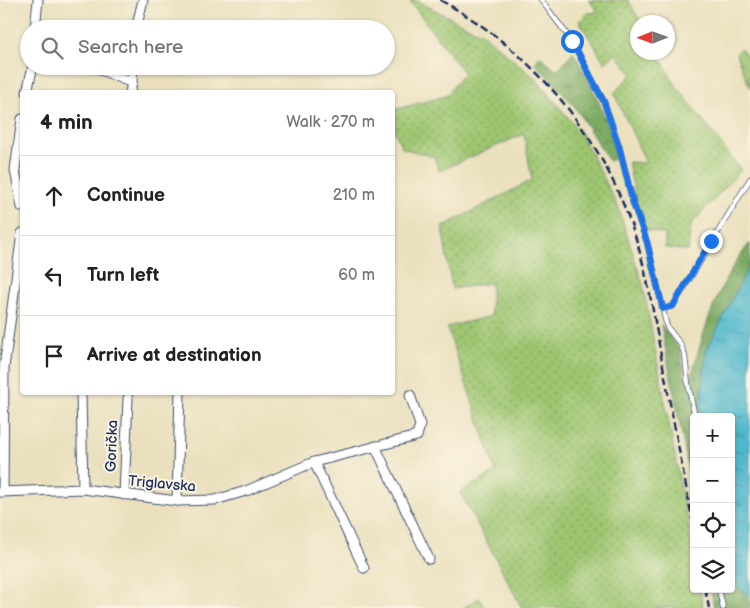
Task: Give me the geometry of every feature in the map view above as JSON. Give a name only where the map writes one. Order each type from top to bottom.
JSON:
[{"type":"street","points":[[36,20],[38,0]]},
{"type":"street","points":[[138,20],[143,0]]},
{"type":"street","points":[[27,90],[31,75]]},
{"type":"street","points":[[113,75],[132,83]]},
{"type":"street","points":[[130,90],[132,75]]},
{"type":"street","points":[[20,134],[15,170],[20,196]]},
{"type":"street","points":[[1,492],[4,368],[20,248]]},
{"type":"street","points":[[81,395],[83,489]]},
{"type":"street","points":[[177,501],[180,395]]},
{"type":"street","name":"Triglavska","points":[[1,492],[83,489],[177,501],[215,500],[246,491],[314,462],[417,436],[420,424],[410,395]]},
{"type":"street","name":"Gorička","points":[[124,495],[128,398]]},
{"type":"street","points":[[374,446],[429,559]]},
{"type":"street","points":[[314,462],[364,568]]},
{"type":"lane","points":[[541,0],[572,41],[604,102],[619,146],[633,203],[647,242],[667,327],[681,345],[685,356],[694,413]]},
{"type":"lane","points":[[663,309],[673,306],[750,179]]},
{"type":"lane","points":[[720,593],[723,608]]},
{"type":"green space","points":[[409,0],[415,0],[483,34],[536,79],[580,132],[618,207],[643,285],[690,536],[690,593],[701,593],[703,608],[522,608],[460,492],[496,472],[447,327],[491,316],[491,283],[452,289],[442,227],[532,180],[524,134],[439,171],[434,157],[402,148],[395,132],[395,109],[446,96],[464,73]]},
{"type":"green space","points":[[589,0],[628,0],[637,15],[630,15],[630,60],[661,60],[675,84],[741,170],[691,224],[688,251],[665,248],[665,234],[645,230],[628,162],[646,163],[614,93],[632,74],[616,54],[605,63],[579,21],[587,13],[598,12]]},
{"type":"green space","points":[[741,48],[750,60],[750,88],[736,54]]},
{"type":"green space","points":[[573,52],[587,77],[610,130],[618,157],[609,161],[575,107],[535,63],[540,56],[557,70]]},
{"type":"green space","points":[[750,243],[750,264],[706,351],[700,413],[690,413],[690,478],[661,325],[680,349],[685,379],[691,379],[713,307],[720,290]]},
{"type":"green space","points":[[735,575],[738,586],[750,598],[750,608],[714,608],[712,593],[735,593]]},
{"type":"green space","points":[[479,598],[484,608],[463,608]]},
{"type":"water","points":[[750,264],[750,598],[738,586],[735,575],[735,413],[700,413],[706,351]]},
{"type":"railway","points":[[440,0],[500,40],[527,63],[552,89],[594,147],[611,178],[626,211],[638,245],[647,280],[690,508]]},
{"type":"railway","points":[[706,593],[709,608]]},
{"type":"route","points":[[572,41],[604,102],[619,146],[633,203],[647,242],[663,309],[673,306],[711,241]]}]
